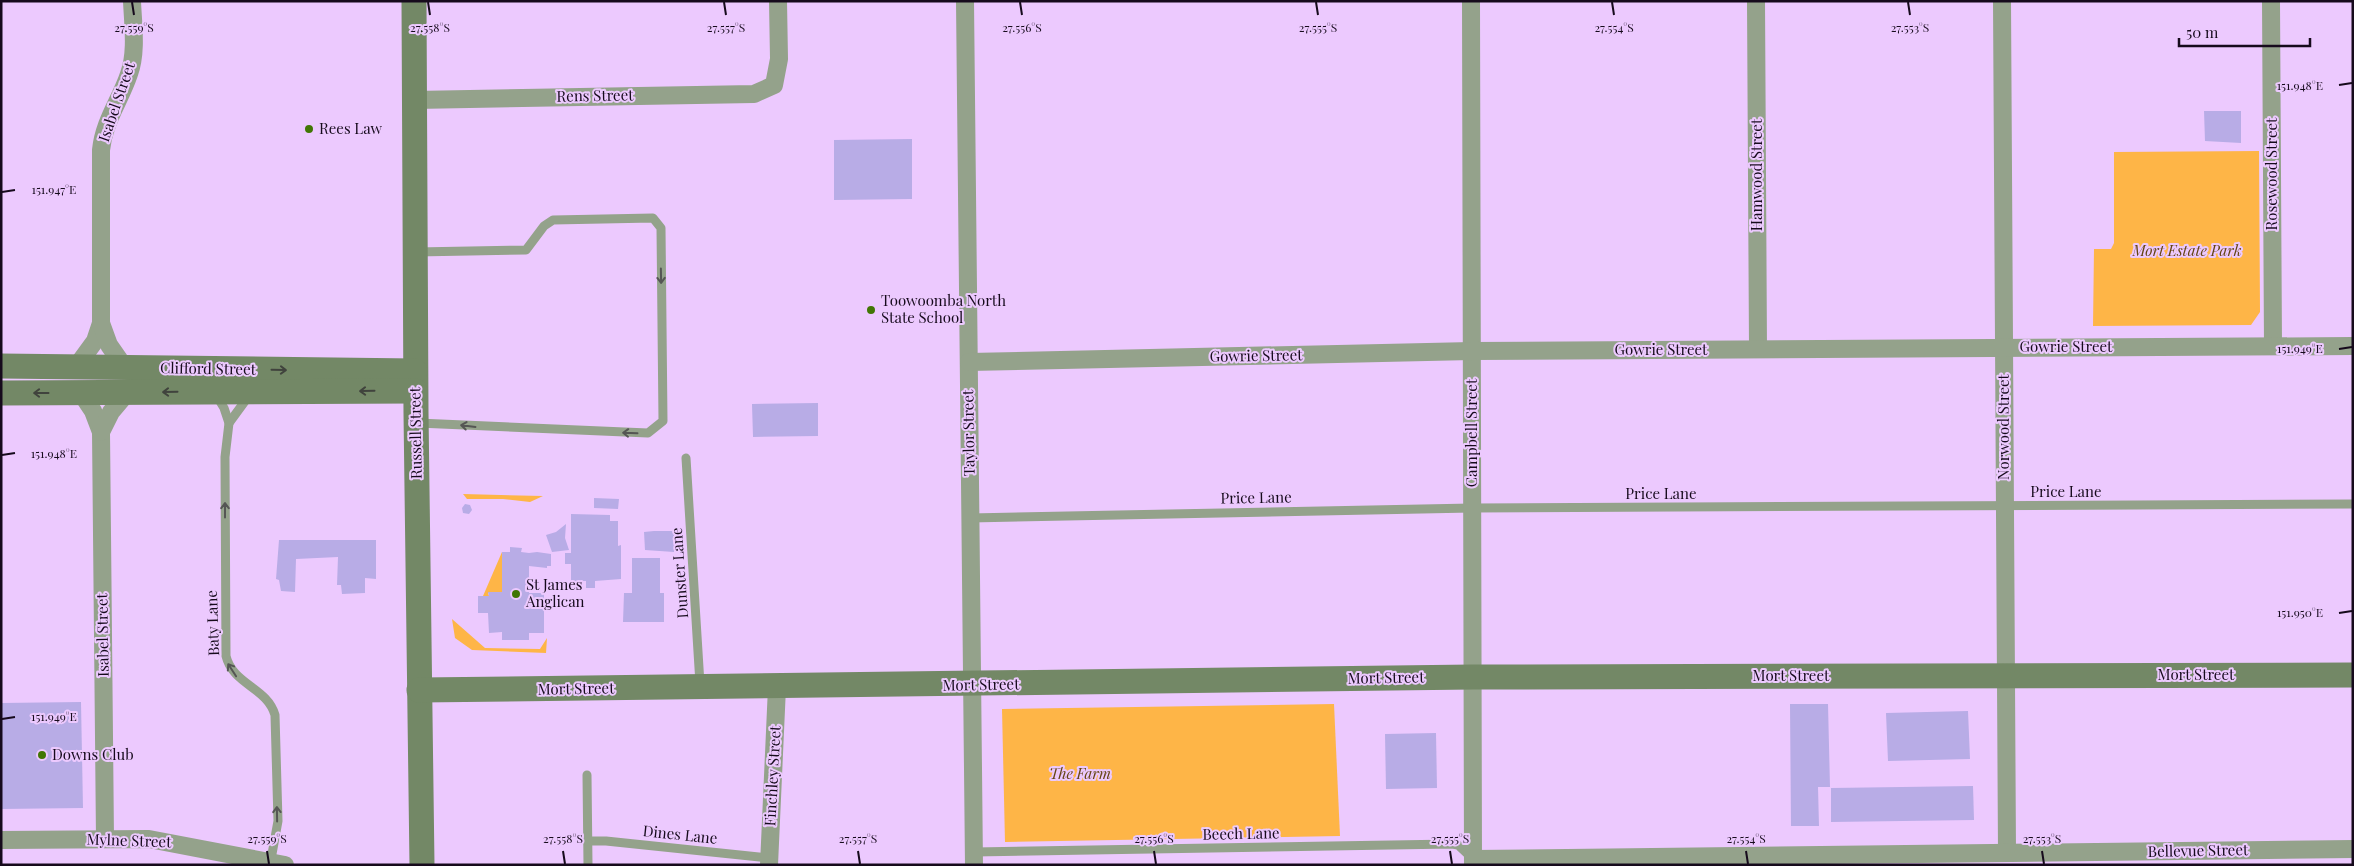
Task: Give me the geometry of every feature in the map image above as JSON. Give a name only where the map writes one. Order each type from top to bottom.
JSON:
[{"type":"street","name":"Isabel Street","points":[[76,367],[95,341],[101,322],[102,137],[110,113],[129,74],[132,60],[132,1]]},
{"type":"street","name":"Russell Street","points":[[414,1],[415,381],[422,865]]},
{"type":"street","name":"Rens Street","points":[[415,100],[754,94],[774,85],[779,58],[778,1]]},
{"type":"street","name":"Taylor Street","points":[[965,1],[974,858]]},
{"type":"street","name":"Campbell Street","points":[[1471,1],[1473,862]]},
{"type":"street","name":"Hamwood Street","points":[[1756,1],[1758,349]]},
{"type":"street","name":"Norwood Street","points":[[2002,1],[2007,853]]},
{"type":"street","name":"Rosewood Street","points":[[2271,1],[2273,346]]},
{"type":"street","name":"Isabel Street","points":[[101,322],[109,345],[125,368]]},
{"type":"street","name":"Gowrie Street","points":[[969,362],[1472,351],[2353,346]]},
{"type":"street","name":"Clifford Street","points":[[1,366],[125,368],[415,381]]},
{"type":"street","name":"Clifford Street","points":[[1,393],[252,392],[415,381]]},
{"type":"street","name":"Isabel Street","points":[[81,393],[93,411],[101,432],[105,839]]},
{"type":"street","name":"Isabel Street","points":[[101,432],[111,412],[127,393]]},
{"type":"street","name":"Mort Street","points":[[419,690],[972,685],[1473,677],[2353,675]]},
{"type":"street","name":"Finchley Street","points":[[769,861],[777,687]]},
{"type":"street","name":"Mylne Street","points":[[1,840],[105,839],[170,842],[275,864]]},
{"type":"street","name":"Bellevue Street","points":[[1473,862],[2353,849]]},
{"type":"lane","points":[[416,252],[507,252],[526,250],[544,226],[553,220],[653,218],[661,228],[663,421],[648,433],[416,423]]},
{"type":"lane","name":"Baty Lane","points":[[213,392],[224,408],[229,423],[225,457],[226,656],[231,670],[236,677],[269,701],[275,715],[277,826],[275,864]]},
{"type":"lane","points":[[229,423],[252,392]]},
{"type":"lane","name":"Dunster Lane","points":[[686,458],[700,687]]},
{"type":"lane","name":"Price Lane","points":[[970,518],[1472,508],[2353,504]]},
{"type":"lane","points":[[588,775],[588,865]]},
{"type":"lane","name":"Dines Lane","points":[[588,841],[606,841],[769,861]]},
{"type":"lane","name":"Beech Lane","points":[[974,858],[1452,844],[1458,845],[1473,862]]},
{"type":"green space","name":"Mort Estate Park","points":[[2259,151],[2260,312],[2251,325],[2093,326],[2094,249],[2111,249],[2114,243],[2114,152]]},
{"type":"green space","points":[[463,494],[543,496],[530,502],[503,499],[467,499]]},
{"type":"green space","points":[[502,552],[502,592],[488,593],[489,596],[483,596]]},
{"type":"green space","points":[[452,619],[485,648],[540,649],[547,638],[546,653],[472,650],[455,638]]},
{"type":"green space","name":"The Farm","points":[[1334,704],[1340,836],[1005,842],[1002,709]]},
{"type":"building","points":[[2204,111],[2241,111],[2241,143],[2205,141]]},
{"type":"building","points":[[912,139],[912,199],[834,200],[834,140]]},
{"type":"building","points":[[818,403],[818,436],[753,437],[752,404]]},
{"type":"building","points":[[594,498],[619,499],[618,509],[594,508]]},
{"type":"building","points":[[465,504],[470,505],[472,510],[469,514],[463,513],[462,508]]},
{"type":"building","points":[[571,514],[610,515],[610,521],[618,521],[618,546],[621,545],[621,579],[595,581],[595,588],[586,588],[586,581],[571,581],[571,564],[565,564],[565,553],[571,553]]},
{"type":"building","points":[[566,524],[565,538],[569,550],[552,552],[546,535],[556,532]]},
{"type":"building","points":[[674,531],[674,552],[645,550],[644,532]]},
{"type":"building","points":[[279,540],[376,540],[376,579],[365,578],[365,593],[342,594],[341,585],[337,585],[338,557],[296,559],[295,592],[281,591],[279,580],[276,579]]},
{"type":"building","name":"St James Anglican","points":[[510,547],[522,548],[521,552],[551,554],[551,566],[547,566],[547,568],[529,566],[529,593],[544,593],[544,599],[549,599],[549,610],[544,610],[544,633],[529,633],[529,640],[502,640],[502,632],[489,633],[488,613],[478,613],[478,596],[489,596],[488,592],[502,592],[502,552],[510,552]]},
{"type":"building","points":[[632,558],[660,558],[660,593],[664,593],[664,622],[623,622],[624,593],[632,593]]},
{"type":"building","name":"Downs Club","points":[[81,702],[83,808],[1,809],[1,703]]},
{"type":"building","points":[[1790,704],[1828,704],[1830,787],[1818,787],[1819,826],[1791,826]]},
{"type":"building","points":[[1968,711],[1970,759],[1888,761],[1886,713]]},
{"type":"building","points":[[1436,733],[1437,788],[1386,789],[1385,734]]},
{"type":"building","points":[[1973,786],[1974,820],[1831,822],[1831,788]]},
{"type":"place","name":"Rees Law","points":[[309,129]]},
{"type":"place","name":"Toowoomba North State School","points":[[871,310]]},
{"type":"place","name":"St James Anglican","points":[[516,594]]},
{"type":"place","name":"Downs Club","points":[[42,755]]}]
